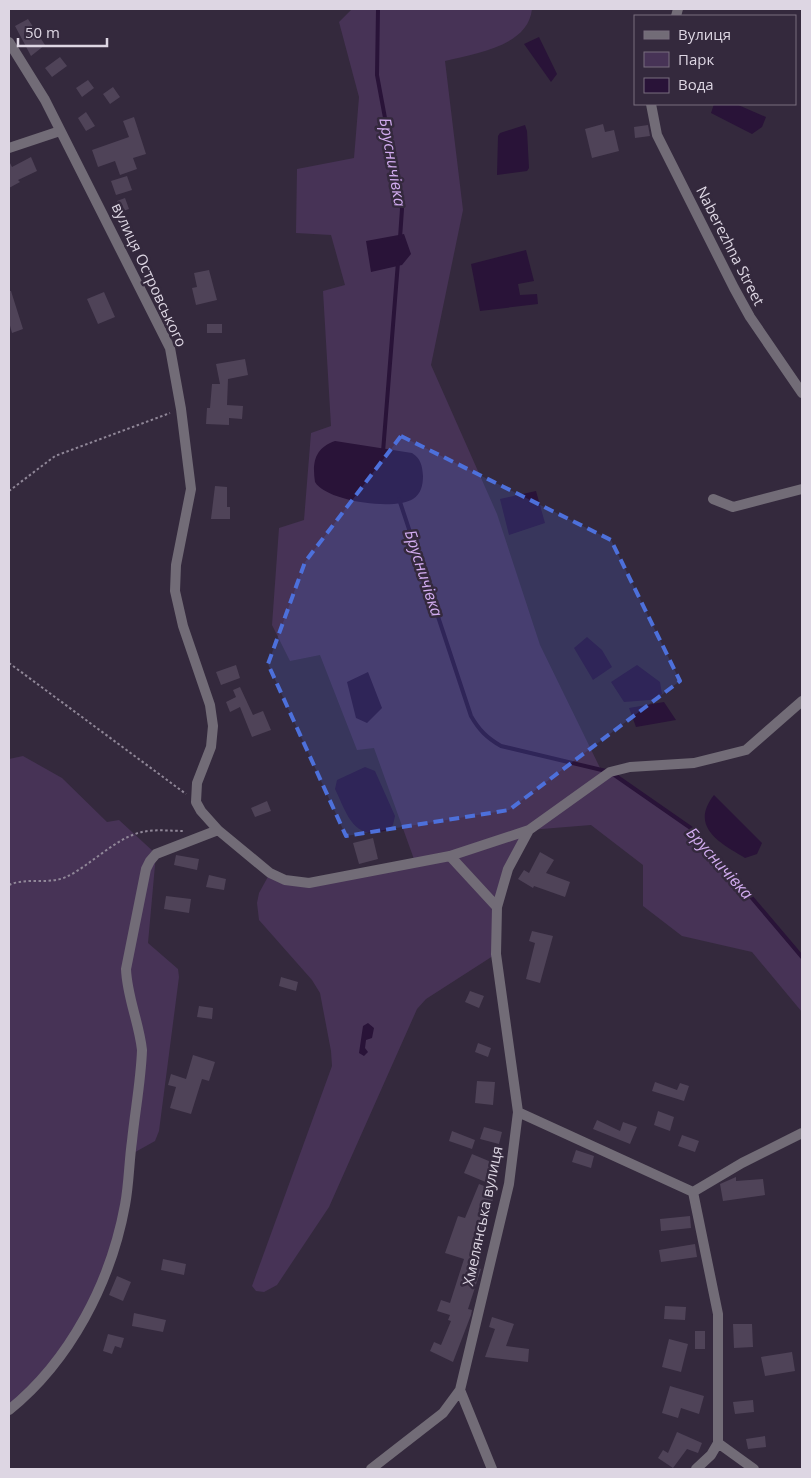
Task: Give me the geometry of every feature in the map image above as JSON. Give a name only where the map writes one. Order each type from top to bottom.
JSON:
[{"type":"street","name":"вулиця Островського","points":[[9,42],[45,100],[170,348],[182,409],[191,488],[176,565],[175,591],[184,626],[210,705],[212,726],[210,747],[197,783],[196,802]]},
{"type":"street","name":"Naberezhna Street","points":[[651,105],[657,135],[734,288],[750,317],[802,392]]},
{"type":"street","points":[[9,148],[60,131]]},
{"type":"street","points":[[713,499],[733,507],[802,489]]},
{"type":"street","points":[[196,802],[201,811],[218,830],[270,873],[285,880],[309,883],[450,856],[529,830],[610,772],[630,767],[694,763],[746,750],[802,701]]},
{"type":"street","points":[[9,1410],[46,1374],[65,1350],[99,1287],[119,1235],[126,1204],[142,1050],[126,984],[126,969],[146,869],[156,854],[218,830]]},
{"type":"street","name":"Хмелянська вулиця","points":[[372,1469],[443,1413],[460,1390],[508,1184],[518,1112],[496,954],[497,907],[508,869],[529,830]]},
{"type":"street","points":[[450,856],[497,907]]},
{"type":"street","points":[[518,1112],[692,1192]]},
{"type":"street","points":[[692,1192],[742,1163],[802,1133]]},
{"type":"street","points":[[692,1192],[718,1314],[718,1443],[712,1455],[696,1469]]},
{"type":"street","points":[[460,1390],[492,1469]]},
{"type":"street","points":[[718,1443],[754,1469]]},
{"type":"path","points":[[9,492],[55,456],[182,409]]},
{"type":"path","points":[[9,663],[196,802]]},
{"type":"path","points":[[9,885],[32,881],[49,881],[66,877],[102,852],[142,832],[189,831]]},
{"type":"highlighted area","points":[[401,436],[611,540],[680,681],[509,810],[346,836],[268,664],[305,562]]},
{"type":"green space","points":[[352,9],[532,9],[528,22],[521,32],[511,40],[485,51],[445,61],[463,210],[431,365],[497,514],[540,645],[603,774],[610,772],[695,831],[802,960],[802,1012],[752,952],[682,936],[643,906],[643,865],[591,825],[529,830],[500,896],[496,954],[426,999],[417,1009],[329,1207],[277,1285],[264,1292],[256,1291],[252,1286],[332,1066],[320,993],[312,980],[259,920],[257,903],[259,893],[270,873],[297,883],[415,862],[374,748],[357,750],[320,655],[290,661],[272,625],[279,528],[304,520],[311,433],[331,426],[323,291],[345,285],[331,235],[296,233],[297,169],[354,158],[359,97],[339,22]]},
{"type":"green space","points":[[23,756],[62,778],[107,822],[119,820],[156,854],[148,943],[178,969],[179,977],[159,1131],[155,1141],[130,1155],[119,1235],[74,1336],[9,1410],[9,759]]},
{"type":"water","points":[[539,37],[557,74],[551,82],[524,44]]},
{"type":"water","points":[[714,105],[738,105],[766,117],[762,127],[752,134],[711,113]]},
{"type":"water","points":[[525,125],[529,168],[527,171],[497,175],[498,136],[500,133]]},
{"type":"water","points":[[404,234],[411,254],[402,265],[371,272],[366,241]]},
{"type":"water","points":[[526,250],[534,281],[518,284],[520,295],[537,294],[538,304],[480,311],[471,264]]},
{"type":"water","points":[[335,441],[412,453],[421,463],[423,483],[420,492],[413,499],[404,502],[377,504],[346,499],[322,489],[315,482],[314,468],[316,457],[323,448]]},
{"type":"water","points":[[536,491],[545,523],[509,535],[500,499]]},
{"type":"water","points":[[587,637],[602,650],[612,667],[593,680],[574,648]]},
{"type":"water","points":[[637,665],[660,682],[662,694],[650,700],[624,702],[611,682]]},
{"type":"water","points":[[368,672],[382,708],[367,723],[356,718],[347,682]]},
{"type":"water","points":[[664,702],[676,720],[636,727],[629,708]]},
{"type":"water","points":[[365,767],[375,771],[395,816],[393,825],[385,831],[370,833],[362,831],[356,826],[346,813],[335,789],[337,780]]},
{"type":"water","points":[[714,795],[762,843],[757,854],[745,858],[726,846],[711,833],[706,825],[705,816],[707,806]]},
{"type":"water","points":[[368,1023],[374,1028],[372,1038],[366,1040],[365,1048],[368,1052],[364,1056],[359,1053],[363,1026]]},
{"type":"building","points":[[28,19],[45,45],[31,56],[15,26]]},
{"type":"building","points":[[60,57],[67,66],[52,77],[45,68]]},
{"type":"building","points":[[88,80],[94,88],[82,97],[76,88]]},
{"type":"building","points":[[113,87],[120,97],[110,104],[103,94]]},
{"type":"building","points":[[86,112],[95,126],[86,131],[78,118]]},
{"type":"building","points":[[134,117],[146,154],[133,158],[137,169],[120,175],[115,161],[98,167],[92,150],[129,137],[123,121]]},
{"type":"building","points":[[603,124],[605,132],[614,130],[619,151],[592,158],[585,129]]},
{"type":"building","points":[[648,125],[650,136],[635,138],[634,127]]},
{"type":"building","points":[[31,157],[37,171],[18,180],[20,182],[9,188],[9,161],[12,167]]},
{"type":"building","points":[[127,176],[132,190],[116,195],[111,181]]},
{"type":"building","points":[[125,198],[129,209],[120,212],[117,201]]},
{"type":"building","points":[[209,270],[217,300],[196,305],[192,288],[197,287],[194,273]]},
{"type":"building","points":[[9,291],[11,291],[23,329],[12,333],[9,322]]},
{"type":"building","points":[[104,292],[115,317],[98,324],[87,299]]},
{"type":"building","points":[[207,324],[222,324],[222,333],[207,333]]},
{"type":"building","points":[[245,359],[248,375],[228,379],[227,405],[243,406],[242,419],[229,418],[229,425],[206,424],[207,408],[210,408],[212,384],[220,384],[216,364]]},
{"type":"building","points":[[215,486],[227,487],[227,507],[230,507],[230,519],[211,519]]},
{"type":"building","points":[[236,665],[240,678],[221,685],[216,672]]},
{"type":"building","points":[[240,687],[253,715],[263,711],[271,730],[252,737],[240,707],[230,712],[226,702],[236,697],[233,690]]},
{"type":"building","points":[[267,801],[271,811],[255,817],[251,808]]},
{"type":"building","points":[[373,838],[378,859],[359,864],[353,843]]},
{"type":"building","points":[[540,852],[554,860],[546,873],[570,882],[565,897],[534,886],[533,888],[518,879],[524,870],[529,873]]},
{"type":"building","points":[[176,855],[199,859],[197,870],[174,865]]},
{"type":"building","points":[[209,875],[226,879],[224,890],[206,887]]},
{"type":"building","points":[[166,896],[191,899],[189,913],[164,909]]},
{"type":"building","points":[[532,931],[553,936],[540,983],[526,979],[535,943],[529,941]]},
{"type":"building","points":[[281,977],[298,982],[296,991],[279,986]]},
{"type":"building","points":[[470,991],[484,996],[479,1008],[465,1002]]},
{"type":"building","points":[[199,1006],[213,1008],[212,1019],[197,1017]]},
{"type":"building","points":[[478,1043],[491,1048],[488,1057],[475,1052]]},
{"type":"building","points":[[193,1055],[215,1062],[209,1081],[202,1079],[191,1114],[170,1108],[176,1087],[168,1085],[171,1074],[186,1079]]},
{"type":"building","points":[[477,1081],[495,1082],[493,1105],[475,1103]]},
{"type":"building","points":[[655,1082],[677,1090],[680,1083],[689,1086],[684,1101],[652,1091]]},
{"type":"building","points":[[658,1111],[674,1117],[670,1131],[654,1125]]},
{"type":"building","points":[[597,1120],[620,1131],[623,1122],[637,1127],[630,1144],[593,1129]]},
{"type":"building","points":[[484,1127],[502,1132],[499,1144],[480,1139]]},
{"type":"building","points":[[452,1131],[475,1140],[472,1149],[449,1141]]},
{"type":"building","points":[[682,1135],[699,1141],[695,1152],[678,1146]]},
{"type":"building","points":[[576,1150],[594,1156],[591,1168],[572,1162]]},
{"type":"building","points":[[472,1154],[496,1164],[488,1183],[464,1173]]},
{"type":"building","points":[[736,1177],[736,1181],[763,1179],[765,1195],[723,1201],[720,1184]]},
{"type":"building","points":[[479,1184],[496,1191],[484,1224],[488,1225],[475,1267],[481,1269],[468,1309],[472,1310],[471,1315],[453,1362],[430,1351],[434,1342],[441,1345],[451,1321],[448,1320],[450,1315],[437,1311],[441,1300],[450,1303],[464,1259],[445,1253],[458,1216],[465,1218]]},
{"type":"building","points":[[690,1216],[691,1228],[661,1231],[660,1219]]},
{"type":"building","points":[[695,1244],[697,1257],[661,1262],[659,1250]]},
{"type":"building","points":[[163,1259],[186,1264],[184,1275],[161,1270]]},
{"type":"building","points":[[117,1276],[131,1282],[123,1301],[109,1295]]},
{"type":"building","points":[[665,1306],[686,1307],[685,1320],[664,1319]]},
{"type":"building","points":[[134,1313],[166,1320],[163,1332],[132,1326]]},
{"type":"building","points":[[492,1317],[514,1324],[506,1346],[529,1349],[528,1362],[485,1357],[495,1329],[489,1327]]},
{"type":"building","points":[[733,1324],[752,1324],[753,1347],[734,1348]]},
{"type":"building","points":[[695,1331],[705,1331],[705,1349],[695,1349]]},
{"type":"building","points":[[108,1334],[124,1338],[121,1348],[115,1346],[112,1354],[103,1351]]},
{"type":"building","points":[[669,1339],[688,1344],[681,1372],[662,1367]]},
{"type":"building","points":[[792,1352],[795,1371],[765,1376],[761,1357]]},
{"type":"building","points":[[670,1386],[704,1396],[699,1414],[681,1408],[678,1418],[662,1413]]},
{"type":"building","points":[[753,1400],[754,1412],[735,1414],[733,1402]]},
{"type":"building","points":[[677,1432],[702,1443],[698,1453],[687,1449],[673,1468],[658,1458],[663,1450],[668,1453]]},
{"type":"building","points":[[765,1436],[766,1447],[748,1449],[746,1439]]},
{"type":"waterway","name":"Брусничівка","points":[[378,9],[377,75],[402,209],[400,238]]},
{"type":"waterway","name":"Брусничівка","points":[[383,452],[398,262]]},
{"type":"waterway","name":"Брусничівка","points":[[399,499],[471,716],[477,725],[487,737],[501,746],[606,771]]},
{"type":"waterway","name":"Брусничівка","points":[[613,774],[695,831],[802,957]]}]
